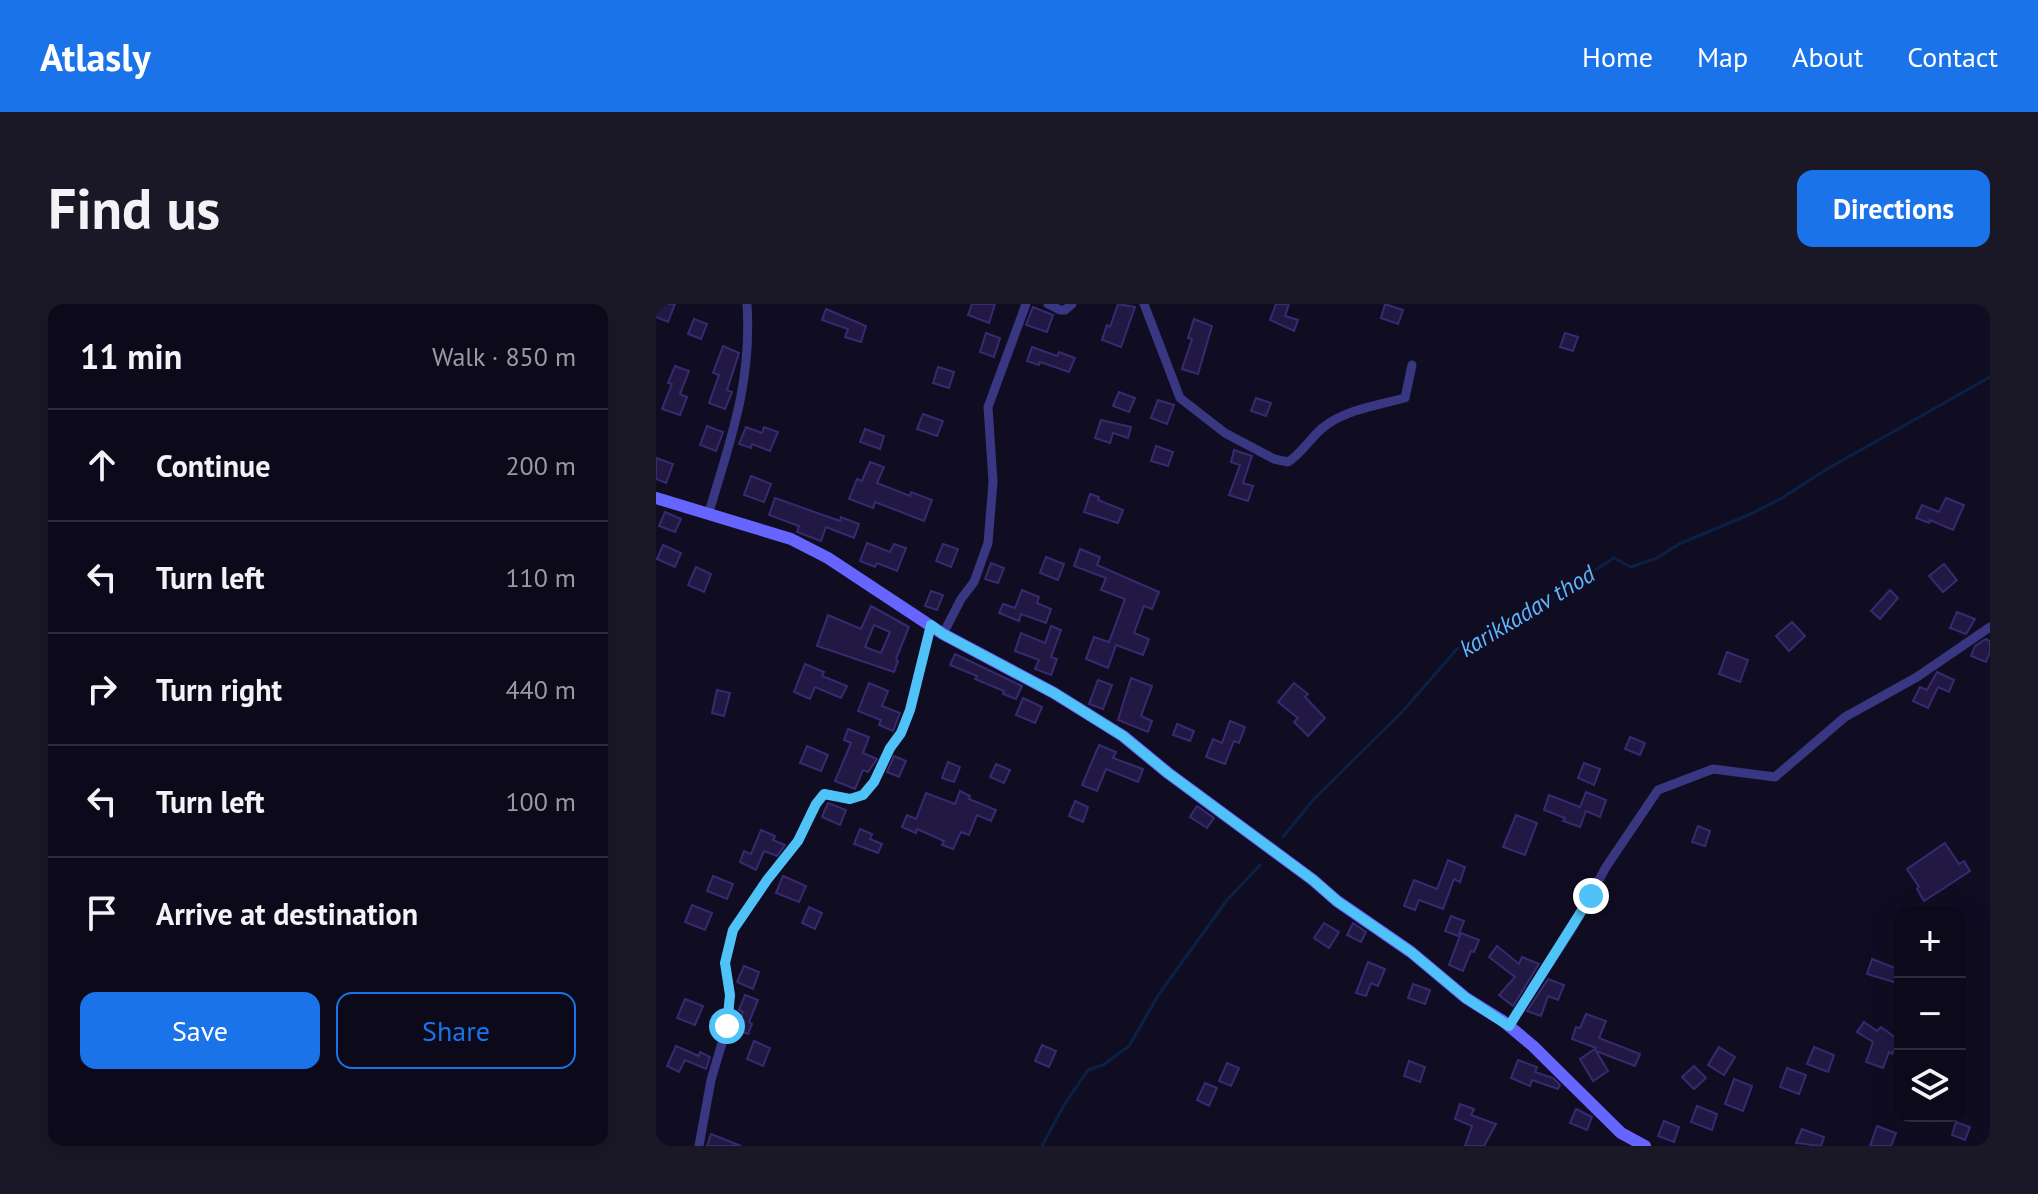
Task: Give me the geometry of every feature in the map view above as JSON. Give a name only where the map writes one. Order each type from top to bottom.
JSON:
[{"type":"main road","points":[[656,498],[791,539],[816,551],[943,634],[1054,693],[1123,736],[1355,915],[1411,952],[1447,984],[1509,1026],[1621,1133],[1645,1146]]},
{"type":"street","points":[[709,512],[741,405],[749,344],[747,304]]},
{"type":"street","points":[[943,634],[961,599],[974,582],[988,543],[993,482],[988,407],[1026,304]]},
{"type":"street","points":[[1048,304],[1065,310],[1072,304]]},
{"type":"street","points":[[1144,304],[1180,398],[1225,433],[1274,459],[1288,462],[1296,457],[1324,427],[1344,415],[1405,398],[1412,365]]},
{"type":"street","points":[[699,1146],[711,1080],[727,1026],[730,995],[725,963],[733,930],[798,841],[824,794],[850,799],[863,795],[874,782],[910,710],[931,625]]},
{"type":"street","points":[[1509,1026],[1573,927],[1606,867],[1658,790],[1713,769],[1775,777],[1845,717],[1917,677],[1990,627]]},
{"type":"building","points":[[659,304],[675,304],[668,322],[656,317]]},
{"type":"building","points":[[972,304],[995,304],[989,323],[968,315]]},
{"type":"building","points":[[1118,304],[1135,307],[1121,347],[1102,340]]},
{"type":"building","points":[[1276,304],[1289,304],[1285,316],[1298,320],[1294,331],[1270,320]]},
{"type":"building","points":[[1385,304],[1403,310],[1398,324],[1381,318]]},
{"type":"building","points":[[1033,307],[1053,315],[1047,332],[1026,325]]},
{"type":"building","points":[[826,309],[866,326],[861,342],[845,337],[848,329],[822,320]]},
{"type":"building","points":[[694,319],[707,324],[701,339],[688,334]]},
{"type":"building","points":[[1194,319],[1212,326],[1198,374],[1182,369],[1192,339],[1188,338]]},
{"type":"building","points":[[986,333],[1000,338],[994,357],[980,352]]},
{"type":"building","points":[[1565,333],[1578,337],[1573,351],[1560,347]]},
{"type":"building","points":[[723,346],[739,353],[727,390],[732,392],[725,409],[709,403],[719,375],[713,373]]},
{"type":"building","points":[[1032,347],[1057,356],[1059,352],[1075,358],[1069,372],[1027,361]]},
{"type":"building","points":[[675,366],[689,371],[680,394],[687,397],[680,415],[662,409]]},
{"type":"building","points":[[938,367],[954,372],[949,388],[933,383]]},
{"type":"building","points":[[1119,392],[1135,398],[1129,412],[1113,406]]},
{"type":"building","points":[[1256,398],[1271,403],[1266,416],[1251,411]]},
{"type":"building","points":[[1158,400],[1174,405],[1167,424],[1151,418]]},
{"type":"building","points":[[923,414],[943,421],[937,436],[917,429]]},
{"type":"building","points":[[1101,420],[1131,427],[1128,438],[1113,433],[1110,443],[1095,438]]},
{"type":"building","points":[[707,426],[723,432],[716,451],[700,445]]},
{"type":"building","points":[[746,427],[762,433],[764,427],[778,432],[770,451],[752,444],[751,448],[739,444]]},
{"type":"building","points":[[865,429],[884,436],[880,449],[860,442]]},
{"type":"building","points":[[1156,446],[1173,452],[1168,466],[1151,461]]},
{"type":"building","points":[[1234,450],[1252,456],[1243,483],[1253,486],[1248,501],[1229,495],[1240,465],[1231,462]]},
{"type":"building","points":[[656,458],[673,464],[666,483],[656,479]]},
{"type":"building","points":[[870,462],[884,467],[877,483],[910,496],[911,492],[932,500],[924,521],[875,502],[873,508],[849,499],[857,479],[862,481]]},
{"type":"building","points":[[751,476],[771,484],[764,502],[744,495]]},
{"type":"building","points":[[1090,494],[1123,510],[1118,523],[1084,512]]},
{"type":"building","points":[[775,498],[840,521],[841,517],[859,524],[854,538],[826,527],[821,541],[797,532],[799,526],[769,515]]},
{"type":"building","points":[[1946,498],[1964,505],[1953,530],[1930,520],[1929,523],[1916,518],[1922,505],[1939,512]]},
{"type":"building","points":[[665,512],[681,519],[675,532],[659,526]]},
{"type":"building","points":[[867,543],[890,552],[894,544],[906,548],[897,571],[877,563],[875,567],[860,561]]},
{"type":"building","points":[[943,544],[958,549],[951,567],[936,561]]},
{"type":"building","points":[[663,545],[681,553],[675,567],[657,559]]},
{"type":"building","points":[[1080,549],[1100,557],[1097,565],[1159,592],[1152,609],[1144,606],[1134,633],[1149,639],[1143,655],[1116,645],[1108,668],[1086,659],[1094,637],[1109,642],[1125,599],[1101,590],[1106,578],[1074,566]]},
{"type":"building","points":[[1046,557],[1064,564],[1058,580],[1040,573]]},
{"type":"building","points":[[991,563],[1004,568],[998,583],[985,579]]},
{"type":"building","points":[[1944,564],[1957,580],[1943,592],[1929,576]]},
{"type":"building","points":[[696,567],[711,574],[704,592],[688,585]]},
{"type":"building","points":[[1022,590],[1039,597],[1037,603],[1051,609],[1046,623],[1021,614],[1019,621],[999,613],[1003,604],[1015,608]]},
{"type":"building","points":[[1890,590],[1898,598],[1880,619],[1871,611]]},
{"type":"building","points":[[931,591],[943,595],[937,610],[925,606]]},
{"type":"building","points":[[871,606],[909,627],[894,672],[817,646],[828,615],[861,629]],"holes":[[[874,625],[890,632],[881,653],[865,647]]]},
{"type":"building","points":[[1957,612],[1975,619],[1966,634],[1950,628]]},
{"type":"building","points":[[1792,622],[1805,636],[1789,651],[1776,636]]},
{"type":"building","points":[[1051,626],[1061,630],[1051,657],[1057,659],[1051,675],[1035,669],[1039,660],[1015,651],[1021,633],[1045,643]]},
{"type":"building","points":[[1986,639],[1990,641],[1990,652],[1986,662],[1971,656],[1975,646]]},
{"type":"building","points":[[1727,652],[1748,660],[1740,682],[1719,674]]},
{"type":"building","points":[[955,654],[1022,686],[1016,699],[975,679],[977,676],[950,665]]},
{"type":"building","points":[[805,664],[824,672],[822,676],[847,686],[841,698],[815,687],[810,699],[794,692]]},
{"type":"building","points":[[1937,672],[1954,680],[1949,692],[1938,687],[1928,708],[1913,701],[1920,687],[1927,690]]},
{"type":"building","points":[[1131,678],[1152,686],[1141,716],[1152,721],[1148,732],[1118,720]]},
{"type":"building","points":[[1098,680],[1112,685],[1103,709],[1089,704]]},
{"type":"building","points":[[869,683],[888,691],[882,706],[900,713],[893,731],[879,725],[881,720],[858,711]]},
{"type":"building","points":[[1294,683],[1308,694],[1305,697],[1325,718],[1308,736],[1294,722],[1298,718],[1278,702]]},
{"type":"building","points":[[717,690],[730,693],[724,716],[712,713]]},
{"type":"building","points":[[1023,698],[1042,707],[1035,723],[1016,715]]},
{"type":"building","points":[[1230,721],[1245,727],[1239,743],[1234,741],[1225,764],[1206,757],[1213,739],[1222,743]]},
{"type":"building","points":[[1177,724],[1194,731],[1190,741],[1173,735]]},
{"type":"building","points":[[848,729],[869,737],[863,753],[877,759],[868,772],[863,770],[855,789],[835,781],[851,743],[844,740]]},
{"type":"building","points":[[1630,737],[1645,743],[1640,755],[1625,749]]},
{"type":"building","points":[[1099,745],[1116,752],[1113,758],[1143,769],[1138,782],[1106,769],[1097,791],[1082,785]]},
{"type":"building","points":[[807,746],[828,755],[821,771],[800,763]]},
{"type":"building","points":[[894,756],[906,761],[899,777],[887,772]]},
{"type":"building","points":[[948,762],[960,767],[954,782],[942,778]]},
{"type":"building","points":[[1584,763],[1600,769],[1594,785],[1578,778]]},
{"type":"building","points":[[996,764],[1010,770],[1004,783],[990,777]]},
{"type":"building","points":[[960,791],[970,796],[969,799],[996,810],[991,821],[977,815],[969,835],[961,832],[953,849],[942,845],[944,841],[917,829],[916,833],[902,827],[907,815],[916,819],[926,793],[955,804]]},
{"type":"building","points":[[1586,792],[1606,800],[1600,817],[1586,811],[1580,827],[1544,810],[1549,795],[1580,807]]},
{"type":"building","points":[[1075,801],[1088,807],[1083,822],[1069,816]]},
{"type":"building","points":[[828,803],[846,810],[840,825],[822,817]]},
{"type":"building","points":[[1197,806],[1214,818],[1207,828],[1190,817]]},
{"type":"building","points":[[1516,815],[1537,823],[1525,855],[1503,847]]},
{"type":"building","points":[[1698,826],[1710,831],[1705,846],[1692,842]]},
{"type":"building","points":[[860,829],[872,834],[870,839],[882,844],[878,853],[854,844]]},
{"type":"building","points":[[761,830],[785,845],[777,856],[764,851],[756,870],[740,862],[744,851],[751,854]]},
{"type":"building","points":[[1945,843],[1959,864],[1964,861],[1970,871],[1924,901],[1907,869]]},
{"type":"building","points":[[1448,860],[1465,867],[1460,882],[1454,879],[1443,909],[1419,900],[1415,910],[1404,906],[1414,880],[1437,889]]},
{"type":"building","points":[[713,876],[733,884],[727,899],[707,891]]},
{"type":"building","points":[[783,876],[806,886],[799,902],[776,893]]},
{"type":"building","points":[[692,905],[712,913],[705,930],[685,922]]},
{"type":"building","points":[[809,907],[822,913],[815,929],[802,923]]},
{"type":"building","points":[[1451,916],[1464,921],[1458,936],[1445,931]]},
{"type":"building","points":[[1324,923],[1339,932],[1329,948],[1314,938]]},
{"type":"building","points":[[1353,923],[1366,932],[1361,942],[1347,935]]},
{"type":"building","points":[[1461,933],[1479,940],[1463,971],[1449,965]]},
{"type":"building","points":[[1497,946],[1519,964],[1522,957],[1539,964],[1513,1006],[1499,995],[1515,977],[1489,957]]},
{"type":"building","points":[[1872,959],[1894,968],[1894,982],[1867,974]]},
{"type":"building","points":[[1368,962],[1385,969],[1378,986],[1371,983],[1366,996],[1356,993]]},
{"type":"building","points":[[744,966],[759,972],[753,989],[737,982]]},
{"type":"building","points":[[1548,979],[1564,985],[1558,1000],[1548,996],[1541,1016],[1527,1011]]},
{"type":"building","points":[[1413,984],[1430,990],[1425,1004],[1408,998]]},
{"type":"building","points":[[745,995],[758,1000],[749,1022],[752,1024],[748,1034],[735,1029],[743,1012],[739,1010]]},
{"type":"building","points":[[685,999],[703,1006],[695,1025],[677,1018]]},
{"type":"building","points":[[1586,1014],[1606,1021],[1599,1038],[1640,1054],[1635,1066],[1596,1051],[1608,1071],[1593,1081],[1580,1059],[1596,1048],[1572,1039]]},
{"type":"building","points":[[1864,1022],[1877,1031],[1881,1027],[1894,1037],[1894,1051],[1892,1054],[1889,1052],[1883,1068],[1866,1062],[1873,1042],[1857,1032]]},
{"type":"building","points":[[754,1041],[770,1048],[763,1066],[747,1059]]},
{"type":"building","points":[[1042,1045],[1056,1051],[1049,1067],[1035,1061]]},
{"type":"building","points":[[676,1046],[699,1056],[700,1052],[710,1057],[706,1069],[685,1060],[679,1072],[667,1066]]},
{"type":"building","points":[[1719,1047],[1735,1057],[1724,1075],[1708,1065]]},
{"type":"building","points":[[1814,1047],[1834,1055],[1828,1072],[1807,1064]]},
{"type":"building","points":[[1518,1060],[1537,1067],[1535,1072],[1553,1078],[1560,1085],[1558,1089],[1532,1080],[1530,1086],[1511,1078]]},
{"type":"building","points":[[1409,1061],[1425,1067],[1420,1082],[1404,1076]]},
{"type":"building","points":[[1227,1063],[1239,1068],[1231,1086],[1219,1081]]},
{"type":"building","points":[[1694,1066],[1706,1078],[1694,1089],[1682,1077]]},
{"type":"building","points":[[1787,1068],[1806,1075],[1799,1094],[1780,1087]]},
{"type":"building","points":[[1734,1079],[1752,1086],[1743,1111],[1725,1104]]},
{"type":"building","points":[[1205,1083],[1217,1088],[1209,1106],[1197,1100]]},
{"type":"building","points":[[1460,1104],[1474,1109],[1471,1115],[1496,1124],[1484,1146],[1465,1146],[1472,1126],[1455,1119]]},
{"type":"building","points":[[1697,1106],[1717,1114],[1712,1130],[1691,1122]]},
{"type":"building","points":[[1576,1109],[1592,1117],[1587,1130],[1570,1123]]},
{"type":"building","points":[[1664,1121],[1679,1127],[1674,1142],[1658,1136]]},
{"type":"building","points":[[1956,1122],[1970,1127],[1965,1140],[1952,1135]]},
{"type":"building","points":[[1877,1126],[1896,1133],[1891,1146],[1870,1146]]},
{"type":"building","points":[[1802,1129],[1824,1137],[1821,1146],[1796,1143]]},
{"type":"building","points":[[711,1134],[741,1146],[707,1146]]},
{"type":"waterway","name":"karikkadav thod","points":[[1283,837],[1313,800],[1402,712],[1457,649],[1526,614],[1614,558],[1631,567],[1753,513],[1990,377]]},
{"type":"waterway","name":"karikkadav thod","points":[[1042,1146],[1064,1105],[1088,1070],[1103,1065],[1129,1046],[1159,994],[1227,900],[1260,865]]},
{"type":"route","points":[[727,1026],[730,995],[725,963],[733,930],[798,841],[824,794],[850,799],[863,795],[874,782],[910,710],[931,625],[1054,693],[1123,736],[1364,922],[1411,952],[1447,984],[1509,1026],[1591,896]]}]
